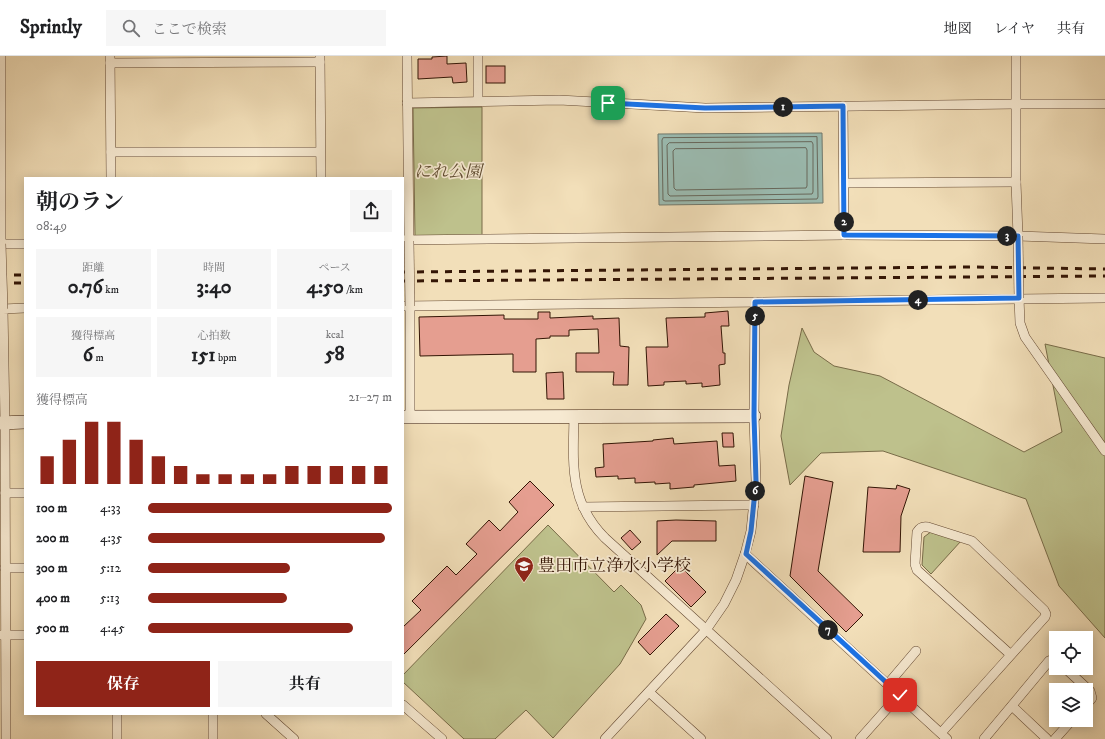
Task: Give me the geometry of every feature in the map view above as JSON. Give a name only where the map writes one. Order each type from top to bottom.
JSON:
[{"type":"street","points":[[2,56],[2,422],[5,493],[3,635],[6,739]]},
{"type":"street","points":[[407,56],[406,417],[754,416]]},
{"type":"street","points":[[478,56],[478,101]]},
{"type":"street","points":[[1016,56],[1016,182],[1020,323],[1026,337],[1105,451]]},
{"type":"street","points":[[111,177],[110,60],[320,59],[320,177]]},
{"type":"street","points":[[407,103],[559,100],[705,108],[1105,104]]},
{"type":"street","points":[[843,106],[844,235]]},
{"type":"street","points":[[111,152],[320,152]]},
{"type":"street","points":[[844,183],[1016,182]]},
{"type":"street","points":[[406,240],[844,235],[1018,236],[1105,239]]},
{"type":"street","points":[[1,244],[24,244]]},
{"type":"street","points":[[406,306],[1105,298]]},
{"type":"street","points":[[605,739],[706,630],[724,604],[736,580],[746,554],[751,531],[756,481],[754,416],[755,302]]},
{"type":"street","points":[[3,309],[24,308]]},
{"type":"street","points":[[574,417],[574,475],[579,496],[590,521],[605,538],[827,739]]},
{"type":"street","points":[[2,422],[24,422]]},
{"type":"street","points":[[5,493],[24,493]]},
{"type":"street","points":[[583,507],[743,504],[754,506]]},
{"type":"street","points":[[746,554],[944,736],[1011,655],[1045,618],[1046,614],[1044,610],[972,541],[928,526],[923,526],[917,532],[915,564],[917,570],[1011,655]]},
{"type":"street","points":[[5,568],[24,568]]},
{"type":"street","points":[[3,635],[24,635]]},
{"type":"street","points":[[888,684],[916,651]]},
{"type":"street","points":[[984,739],[1049,662]]},
{"type":"street","points":[[1073,675],[1081,683]]},
{"type":"street","points":[[649,692],[701,739]]},
{"type":"street","points":[[860,739],[900,695]]},
{"type":"street","points":[[404,706],[442,739]]},
{"type":"street","points":[[1012,706],[1047,739]]},
{"type":"street","points":[[117,715],[117,739]]},
{"type":"street","points":[[213,715],[213,739]]},
{"type":"street","points":[[267,715],[291,738]]},
{"type":"street","points":[[1055,739],[1066,727]]},
{"type":"green space","name":"にれ公園","points":[[482,107],[482,236],[415,236],[413,108]]},
{"type":"green space","points":[[802,328],[814,352],[834,366],[880,376],[1024,452],[1062,432],[1045,344],[1105,358],[1105,638],[1059,586],[1026,499],[883,451],[821,453],[790,485],[781,436],[789,385]]},
{"type":"green space","points":[[548,525],[614,592],[621,585],[641,605],[646,619],[620,664],[553,738],[526,710],[495,739],[464,739],[404,683],[404,674]]},
{"type":"green space","points":[[932,531],[961,541],[931,574],[922,565],[924,537]]},
{"type":"water","points":[[822,133],[823,203],[659,205],[658,134]]},
{"type":"building","points":[[447,56],[447,64],[466,63],[467,82],[453,83],[452,77],[418,79],[418,59],[432,59],[432,57]]},
{"type":"building","points":[[486,66],[505,66],[505,83],[486,83]]},
{"type":"building","points":[[728,311],[729,326],[721,326],[725,364],[719,365],[720,385],[702,387],[702,383],[686,384],[686,381],[664,382],[664,385],[648,386],[646,347],[668,347],[666,318],[705,317],[705,313]]},
{"type":"building","points":[[538,312],[550,312],[550,318],[593,316],[593,319],[619,318],[620,346],[629,347],[628,385],[613,385],[614,372],[576,372],[576,353],[599,353],[598,329],[569,330],[569,336],[550,336],[550,338],[536,339],[536,372],[513,372],[513,354],[420,356],[419,317],[504,315],[504,319],[538,319]]},
{"type":"building","points":[[563,372],[564,399],[547,399],[546,373]]},
{"type":"building","points":[[722,433],[733,433],[734,447],[723,447]]},
{"type":"building","points":[[673,438],[674,444],[717,441],[719,466],[735,465],[736,481],[670,489],[670,483],[635,483],[635,478],[618,479],[618,476],[596,477],[595,468],[604,467],[603,444],[653,441]]},
{"type":"building","points":[[805,476],[833,482],[818,571],[863,615],[846,632],[790,576]]},
{"type":"building","points":[[530,481],[554,505],[404,654],[404,626],[421,610],[412,601],[447,566],[456,575],[477,554],[466,544],[489,520],[500,531],[518,512],[509,502]]},
{"type":"building","points":[[897,485],[910,489],[901,516],[900,552],[863,552],[868,487],[896,489]]},
{"type":"building","points":[[657,521],[716,521],[716,541],[672,541],[657,555]]},
{"type":"building","points":[[630,530],[641,542],[632,550],[621,538]]},
{"type":"building","points":[[680,566],[706,592],[691,607],[665,581]]},
{"type":"building","points":[[666,614],[679,626],[650,655],[638,642]]},
{"type":"railway","points":[[404,272],[970,267],[1105,269]]},
{"type":"railway","points":[[0,275],[24,275]]},
{"type":"railway","points":[[404,281],[1105,276]]},
{"type":"railway","points":[[0,283],[24,283]]},
{"type":"place","name":"豊田市立浄水小学校","points":[[524,583]]},
{"type":"route","points":[[608,103],[705,108],[843,106],[844,235],[1018,236],[1019,298],[755,302],[754,416],[756,481],[751,531],[746,554],[900,695]]}]
